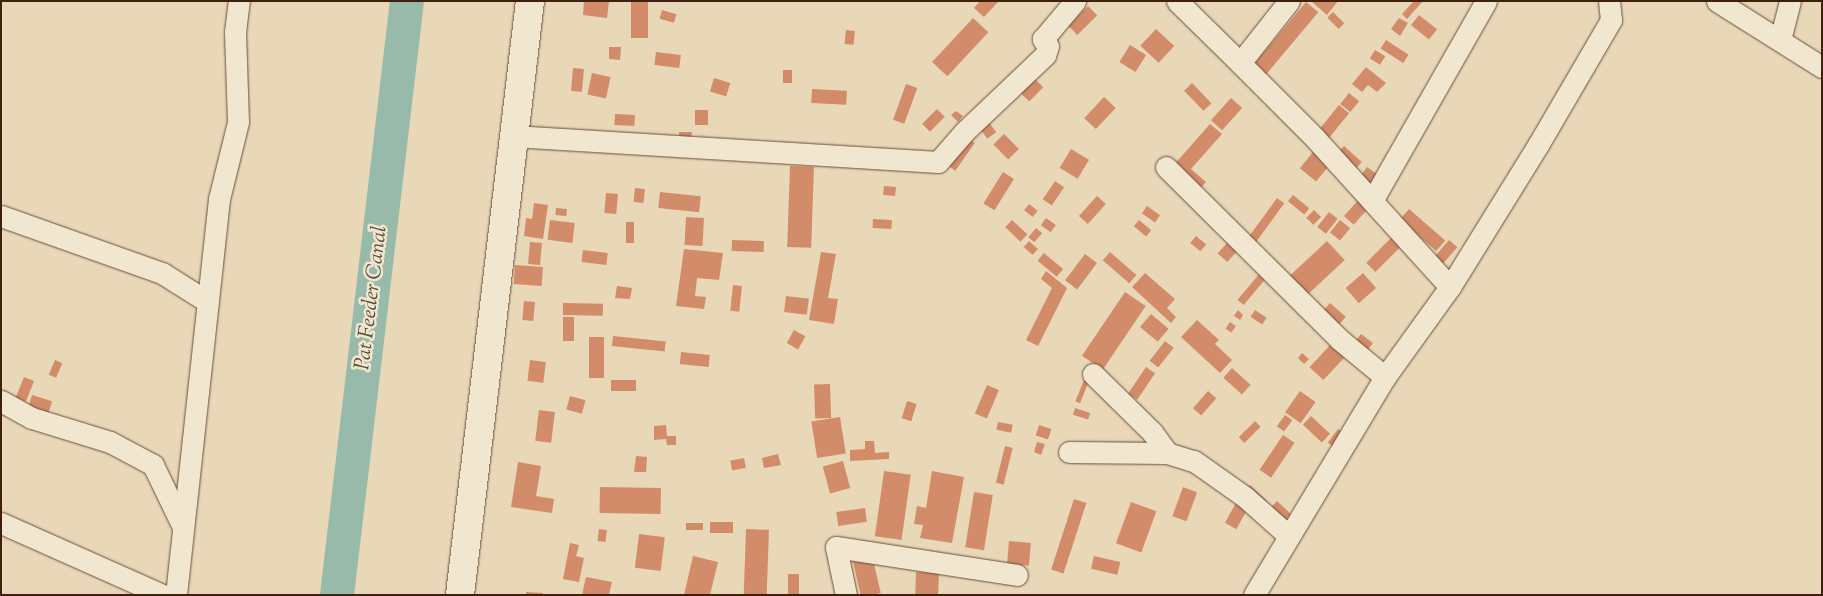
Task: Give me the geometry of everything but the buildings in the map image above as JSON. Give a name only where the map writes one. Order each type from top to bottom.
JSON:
[{"type":"street","points":[[176,595],[219,199],[238,122],[235,32],[239,1]]},
{"type":"street","points":[[460,595],[512,136],[530,1]]},
{"type":"street","points":[[512,136],[938,162],[964,132],[1045,56],[1048,46],[1043,39],[1075,1]]},
{"type":"street","points":[[1177,1],[1240,63],[1372,201],[1450,288]]},
{"type":"street","points":[[1240,63],[1289,1]]},
{"type":"street","points":[[1372,201],[1486,1]]},
{"type":"street","points":[[1254,595],[1288,534],[1385,377],[1450,288],[1538,146],[1611,20],[1609,1]]},
{"type":"street","points":[[1717,1],[1822,67]]},
{"type":"street","points":[[1780,40],[1790,1]]},
{"type":"street","points":[[1166,167],[1312,314],[1385,377]]},
{"type":"street","points":[[1,216],[162,273],[208,302]]},
{"type":"street","points":[[1094,374],[1152,432],[1167,454]]},
{"type":"street","points":[[1,402],[32,418],[110,442],[153,465],[183,528]]},
{"type":"street","points":[[1069,452],[1167,454],[1194,461],[1245,497],[1288,534]]},
{"type":"street","points":[[1,523],[163,595]]},
{"type":"street","points":[[846,595],[836,547],[1017,575]]},
{"type":"waterway","name":"Pat Feeder Canal","points":[[337,595],[407,1]]}]
